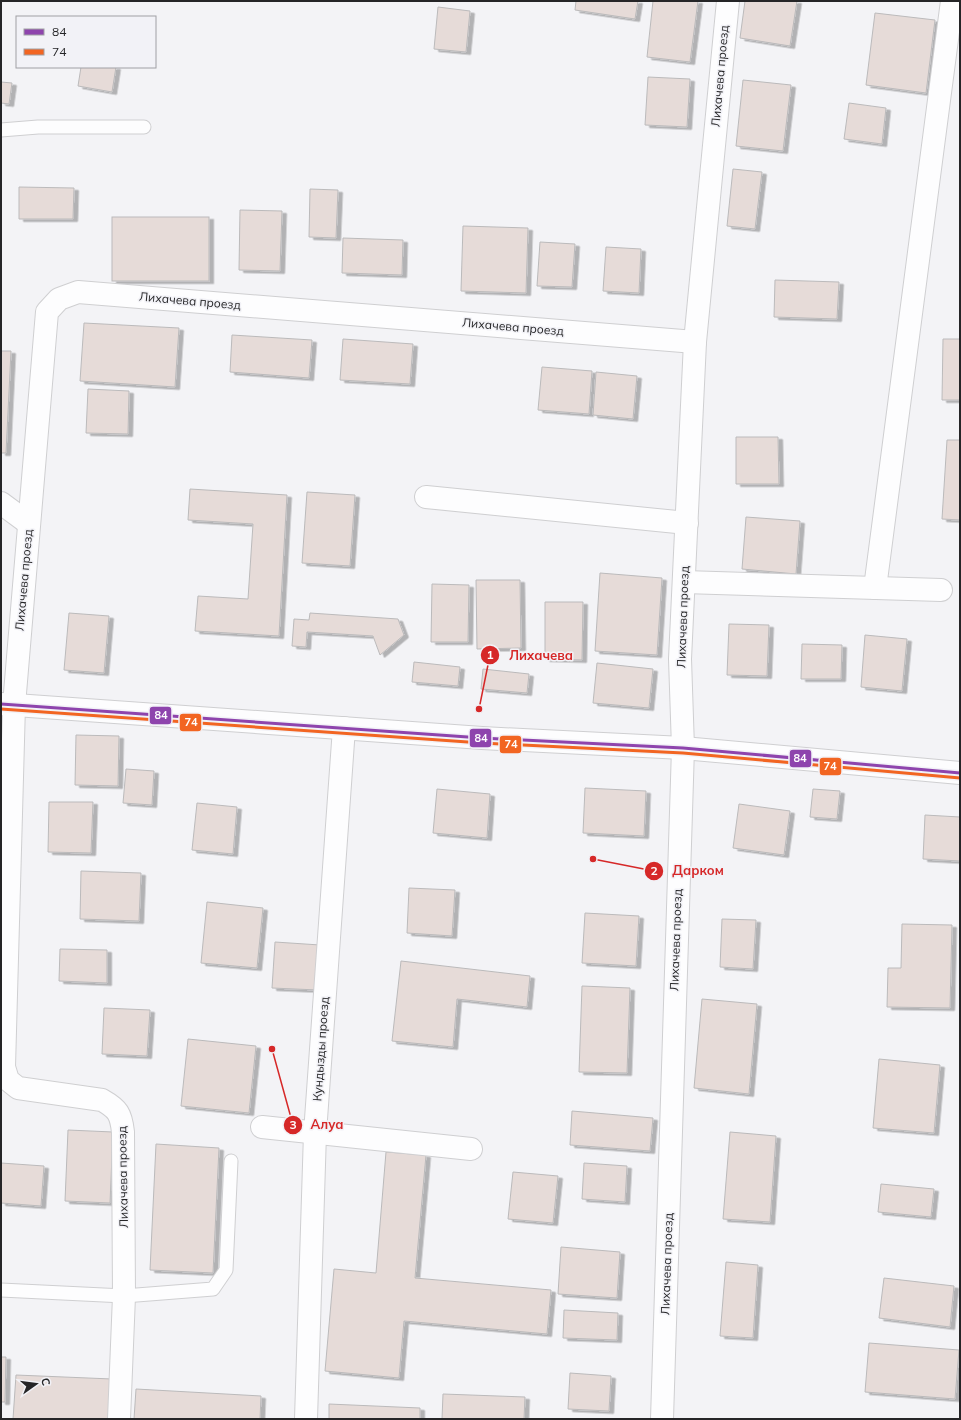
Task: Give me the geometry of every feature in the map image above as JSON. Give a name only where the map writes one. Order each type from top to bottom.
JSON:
[{"type":"street","name":"Лихачева проезд","points":[[662,1419],[683,748],[680,659],[695,342],[728,1]]},
{"type":"street","points":[[875,588],[952,1]]},
{"type":"street","name":"Лихачева проезд","points":[[119,1419],[124,1296],[124,1132],[120,1114],[112,1106],[102,1100],[18,1088],[8,1080],[4,1067],[7,704],[28,523],[47,312],[59,299],[78,292],[695,342]]},
{"type":"street","points":[[426,497],[687,523]]},
{"type":"street","points":[[1,503],[28,523]]},
{"type":"street","points":[[684,582],[941,590]]},
{"type":"street","points":[[7,704],[344,728],[683,748],[960,773]]},
{"type":"street","name":"Кундызды проезд","points":[[306,1419],[315,1133],[344,728]]},
{"type":"street","points":[[262,1127],[471,1149]]},
{"type":"lane","points":[[1,130],[38,127],[144,128]]},
{"type":"lane","points":[[1,1290],[124,1296],[213,1290],[226,1270],[230,1161]]},
{"type":"building","points":[[576,1],[638,1],[635,19],[575,10]]},
{"type":"building","points":[[653,1],[698,1],[690,62],[647,57]]},
{"type":"building","points":[[745,1],[797,1],[790,46],[740,38]]},
{"type":"building","points":[[438,7],[470,11],[466,52],[434,49]]},
{"type":"building","points":[[875,13],[935,20],[926,93],[866,85]]},
{"type":"building","points":[[81,68],[116,68],[112,92],[78,86]]},
{"type":"building","points":[[648,77],[690,79],[687,127],[645,125]]},
{"type":"building","points":[[743,80],[791,85],[783,151],[736,146]]},
{"type":"building","points":[[1,82],[12,83],[9,104],[1,103]]},
{"type":"building","points":[[849,103],[886,108],[882,144],[844,139]]},
{"type":"building","points":[[733,169],[762,172],[755,229],[727,226]]},
{"type":"building","points":[[19,187],[74,188],[73,219],[19,219]]},
{"type":"building","points":[[310,189],[338,190],[336,238],[309,237]]},
{"type":"building","points":[[240,210],[282,211],[280,271],[239,270]]},
{"type":"building","points":[[112,217],[209,217],[209,281],[112,281]]},
{"type":"building","points":[[463,226],[528,228],[526,293],[461,291]]},
{"type":"building","points":[[343,238],[403,240],[402,275],[342,273]]},
{"type":"building","points":[[540,242],[575,244],[572,287],[537,286]]},
{"type":"building","points":[[606,247],[641,249],[639,293],[603,291]]},
{"type":"building","points":[[775,280],[839,282],[837,319],[774,317]]},
{"type":"building","points":[[84,323],[179,328],[175,387],[80,381]]},
{"type":"building","points":[[232,335],[312,340],[309,378],[230,372]]},
{"type":"building","points":[[343,339],[413,344],[410,384],[340,380]]},
{"type":"building","points":[[943,339],[960,339],[960,400],[942,400]]},
{"type":"building","points":[[1,351],[11,351],[6,453],[1,453]]},
{"type":"building","points":[[542,367],[592,371],[589,414],[538,410]]},
{"type":"building","points":[[596,372],[637,376],[633,419],[593,415]]},
{"type":"building","points":[[88,389],[129,391],[128,434],[86,433]]},
{"type":"building","points":[[736,437],[778,437],[779,484],[736,484]]},
{"type":"building","points":[[947,440],[960,440],[960,520],[942,519]]},
{"type":"building","points":[[190,489],[287,495],[279,636],[195,631],[198,596],[248,599],[253,524],[188,520]]},
{"type":"building","points":[[307,492],[355,495],[350,566],[302,563]]},
{"type":"building","points":[[746,517],[800,521],[796,574],[742,569]]},
{"type":"building","points":[[600,573],[662,578],[657,655],[595,651]]},
{"type":"building","points":[[476,580],[520,580],[521,648],[477,649]]},
{"type":"building","points":[[432,584],[469,585],[468,642],[431,642]]},
{"type":"building","points":[[545,602],[583,602],[582,660],[545,659]]},
{"type":"building","points":[[69,613],[109,616],[104,673],[64,670]]},
{"type":"building","points":[[310,613],[398,619],[404,635],[380,655],[373,636],[307,632],[306,647],[292,646],[294,619],[309,620]]},
{"type":"building","points":[[729,624],[769,625],[767,676],[727,675]]},
{"type":"building","points":[[865,635],[907,639],[902,691],[861,687]]},
{"type":"building","points":[[802,644],[842,645],[841,679],[801,679]]},
{"type":"building","points":[[414,662],[460,667],[458,686],[412,682]]},
{"type":"building","points":[[597,663],[653,669],[649,708],[593,703]]},
{"type":"building","points":[[483,669],[529,674],[527,693],[481,689]]},
{"type":"building","points":[[76,735],[119,736],[118,786],[75,785]]},
{"type":"building","points":[[126,769],[154,771],[152,805],[123,803]]},
{"type":"building","points":[[585,788],[646,791],[644,836],[583,833]]},
{"type":"building","points":[[437,789],[490,794],[487,838],[433,833]]},
{"type":"building","points":[[813,789],[840,791],[837,819],[810,817]]},
{"type":"building","points":[[49,802],[93,802],[91,853],[48,852]]},
{"type":"building","points":[[197,803],[237,807],[233,854],[192,850]]},
{"type":"building","points":[[739,804],[790,811],[784,855],[733,848]]},
{"type":"building","points":[[925,815],[960,817],[960,861],[923,859]]},
{"type":"building","points":[[81,871],[141,873],[139,921],[80,919]]},
{"type":"building","points":[[409,888],[455,890],[452,936],[407,933]]},
{"type":"building","points":[[207,902],[263,908],[257,968],[201,963]]},
{"type":"building","points":[[585,913],[639,916],[636,966],[582,963]]},
{"type":"building","points":[[722,919],[756,920],[753,969],[720,967]]},
{"type":"building","points":[[902,924],[952,925],[950,1008],[887,1007],[888,968],[901,968]]},
{"type":"building","points":[[275,942],[320,945],[318,990],[272,988]]},
{"type":"building","points":[[60,949],[107,950],[107,983],[59,981]]},
{"type":"building","points":[[401,961],[530,976],[527,1007],[457,999],[453,1047],[392,1041]]},
{"type":"building","points":[[582,986],[630,988],[627,1073],[579,1072]]},
{"type":"building","points":[[702,999],[757,1004],[749,1094],[694,1088]]},
{"type":"building","points":[[104,1008],[150,1010],[147,1056],[102,1054]]},
{"type":"building","points":[[188,1039],[256,1046],[249,1113],[181,1106]]},
{"type":"building","points":[[879,1059],[940,1065],[934,1133],[873,1128]]},
{"type":"building","points":[[572,1111],[653,1118],[650,1151],[570,1145]]},
{"type":"building","points":[[68,1130],[113,1132],[110,1203],[65,1201]]},
{"type":"building","points":[[730,1132],[776,1136],[770,1222],[723,1219]]},
{"type":"building","points":[[156,1144],[219,1148],[213,1273],[150,1270]]},
{"type":"building","points":[[386,1152],[426,1155],[415,1278],[551,1290],[547,1334],[404,1321],[399,1378],[325,1371],[334,1269],[376,1273]]},
{"type":"building","points":[[1,1163],[44,1166],[41,1206],[1,1203]]},
{"type":"building","points":[[584,1163],[627,1166],[625,1202],[582,1199]]},
{"type":"building","points":[[513,1172],[558,1176],[553,1223],[508,1219]]},
{"type":"building","points":[[881,1184],[934,1189],[931,1217],[878,1212]]},
{"type":"building","points":[[561,1247],[620,1252],[617,1298],[558,1294]]},
{"type":"building","points":[[726,1262],[758,1265],[753,1338],[720,1336]]},
{"type":"building","points":[[884,1278],[954,1286],[950,1327],[879,1318]]},
{"type":"building","points":[[564,1310],[618,1313],[617,1340],[563,1338]]},
{"type":"building","points":[[869,1343],[959,1350],[955,1399],[865,1392]]},
{"type":"building","points":[[1,1357],[6,1357],[5,1402],[1,1402]]},
{"type":"building","points":[[570,1373],[611,1376],[609,1411],[568,1409]]},
{"type":"building","points":[[16,1375],[112,1379],[111,1419],[13,1419]]},
{"type":"building","points":[[136,1389],[261,1396],[260,1419],[134,1419]]},
{"type":"building","points":[[443,1394],[525,1397],[524,1419],[442,1419]]},
{"type":"building","points":[[329,1404],[420,1408],[420,1419],[329,1419]]},
{"type":"transit line","name":"84","points":[[1,704],[482,738],[683,748],[960,773]]},
{"type":"transit line","name":"74","points":[[1,709],[482,743],[683,753],[960,778]]},
{"type":"place","name":"Лихачева","points":[[479,709]]},
{"type":"place","name":"Дарком","points":[[593,859]]},
{"type":"place","name":"Алуа","points":[[272,1049]]}]
